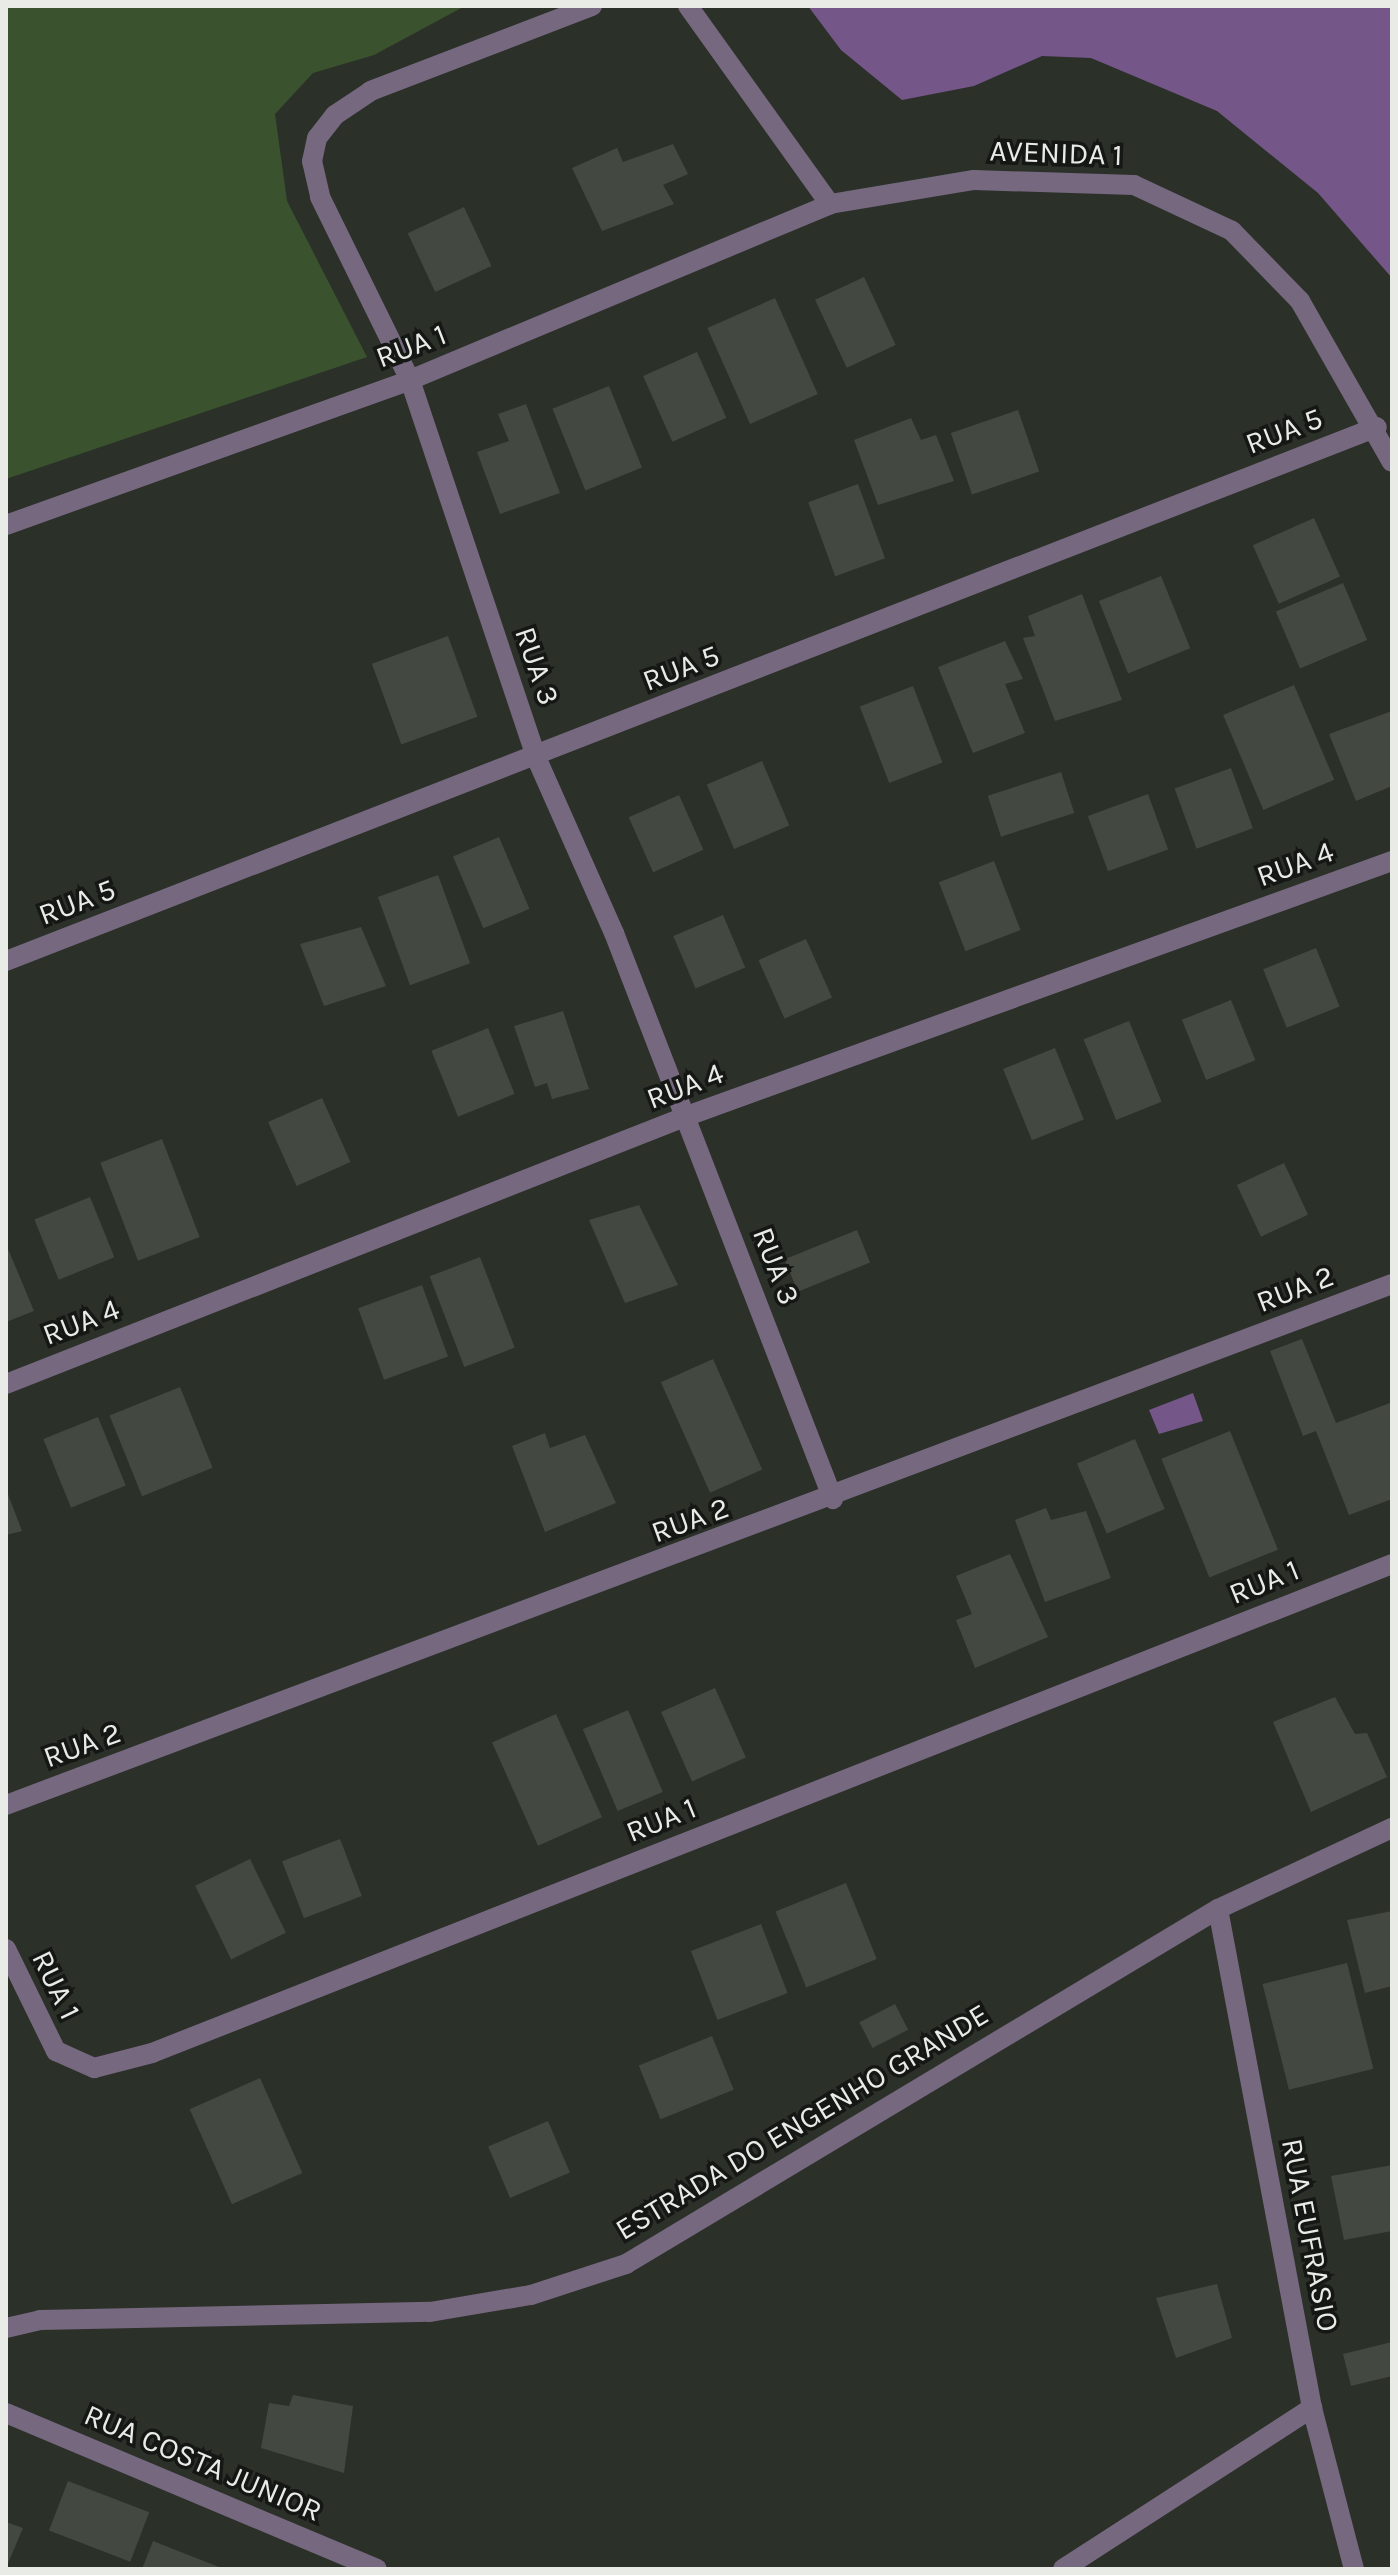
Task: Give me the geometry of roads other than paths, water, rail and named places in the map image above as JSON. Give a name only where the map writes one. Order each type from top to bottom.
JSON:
[{"type":"street","name":"RUA 3","points":[[592,6],[371,91],[335,115],[317,138],[312,161],[320,197],[410,380],[536,757],[687,1116],[833,1499]]},
{"type":"street","points":[[688,6],[830,204]]},
{"type":"street","name":"AVENIDA 1","points":[[830,204],[974,180],[1134,185],[1232,231],[1300,301],[1377,427],[1392,462]]},
{"type":"street","name":"RUA 1","points":[[6,525],[410,380],[830,204]]},
{"type":"street","name":"RUA 5","points":[[6,961],[1377,427]]},
{"type":"street","name":"RUA 4","points":[[6,1384],[687,1116],[1392,861]]},
{"type":"street","name":"RUA 2","points":[[6,1805],[833,1499],[1392,1284]]},
{"type":"street","name":"RUA 1","points":[[6,1949],[56,2051],[94,2068],[152,2053],[1392,1564]]},
{"type":"street","name":"ESTRADA DO ENGENHO GRANDE","points":[[6,2328],[40,2320],[430,2312],[531,2295],[626,2264],[1218,1909],[1392,1828]]},
{"type":"street","name":"RUA EUFRASIO","points":[[1218,1909],[1312,2408],[1354,2569]]},
{"type":"street","points":[[1063,2569],[1312,2408]]},
{"type":"street","name":"RUA COSTA JUNIOR","points":[[6,2413],[377,2569]]}]
